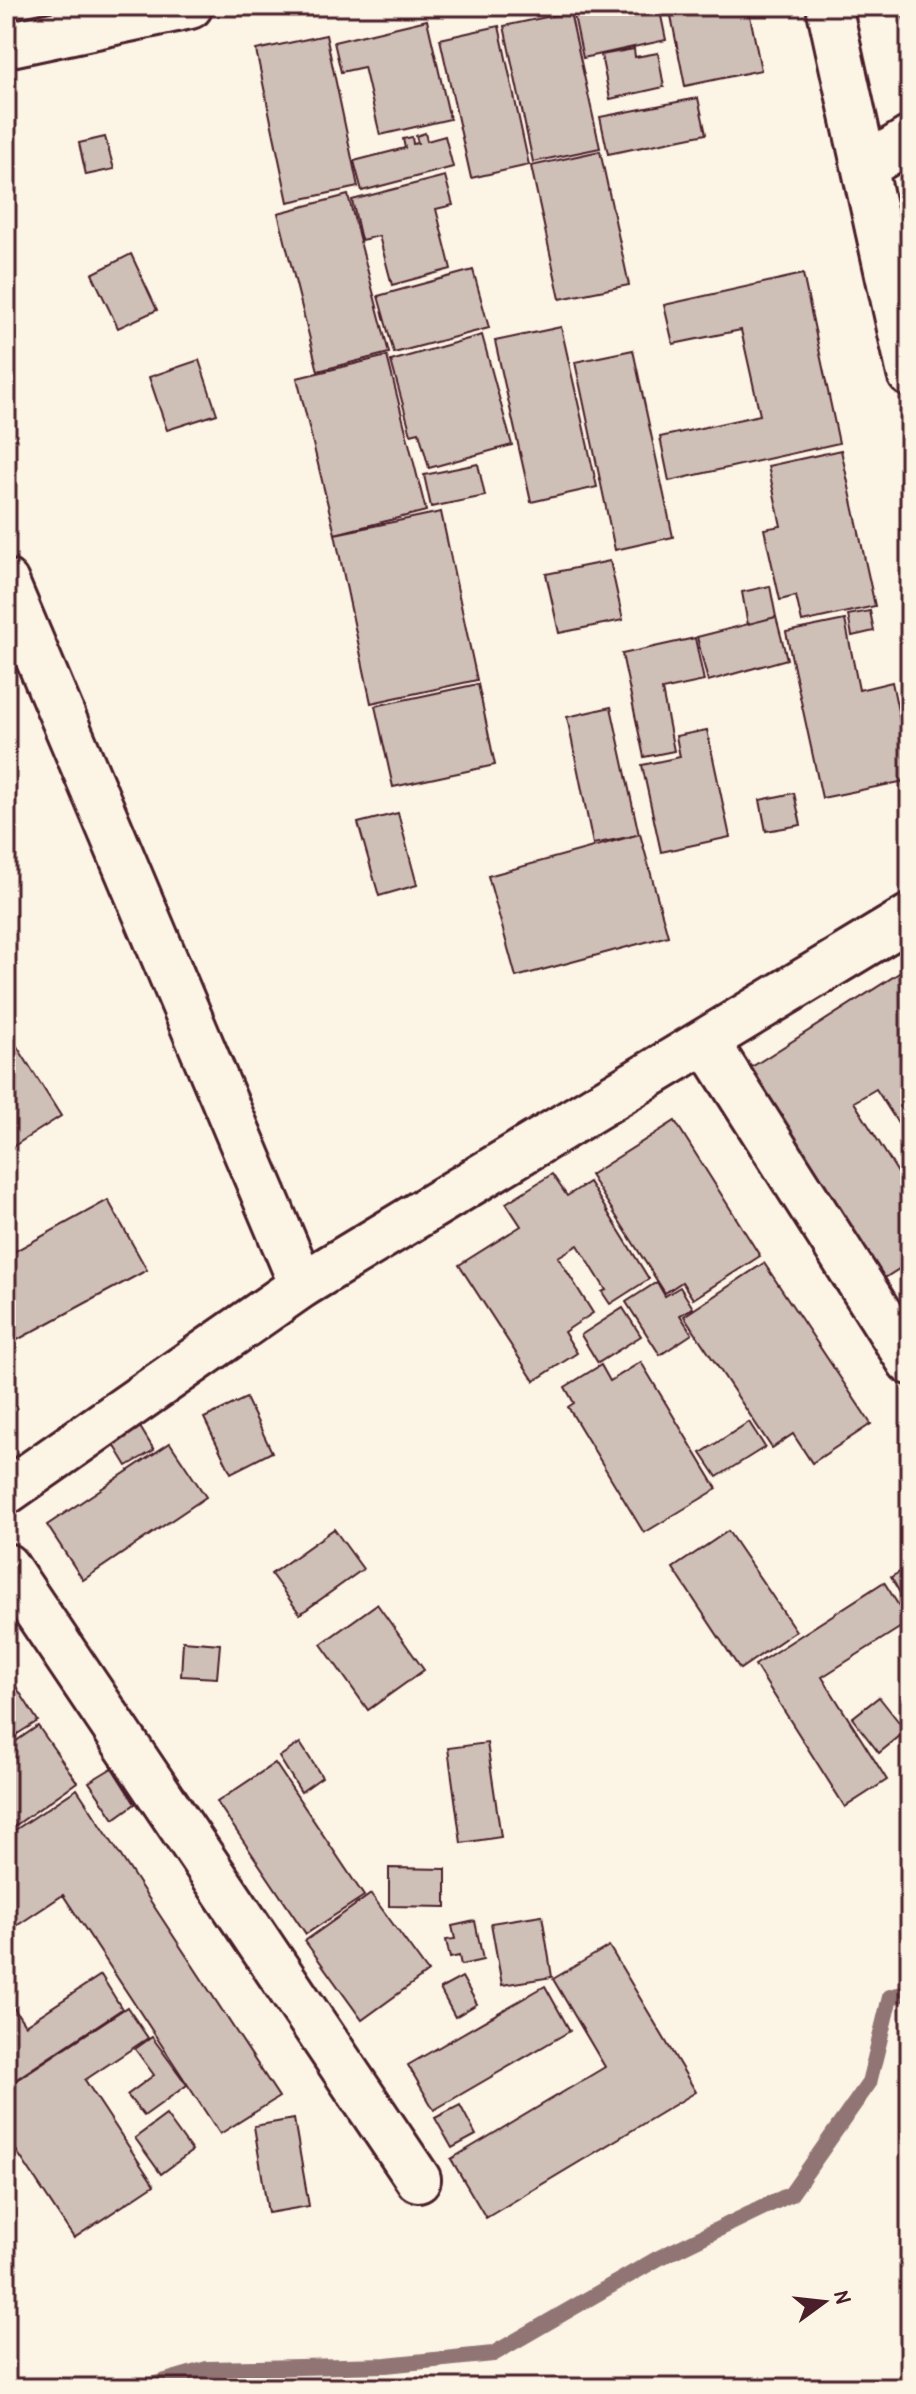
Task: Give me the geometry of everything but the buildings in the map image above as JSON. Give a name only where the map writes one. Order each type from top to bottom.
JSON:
[{"type":"street","points":[[6,45],[190,6]]},
{"type":"street","points":[[829,6],[910,374]]},
{"type":"street","points":[[865,167],[910,139]]},
{"type":"street","points":[[6,582],[302,1285]]},
{"type":"street","points":[[6,1492],[302,1285],[910,917]]},
{"type":"street","points":[[707,1042],[910,1362]]},
{"type":"street","points":[[6,1566],[418,2179]]},
{"type":"waterway","points":[[142,2388],[207,2369],[386,2365],[493,2354],[657,2259],[791,2194],[869,2083],[890,1997],[910,1992]]}]
